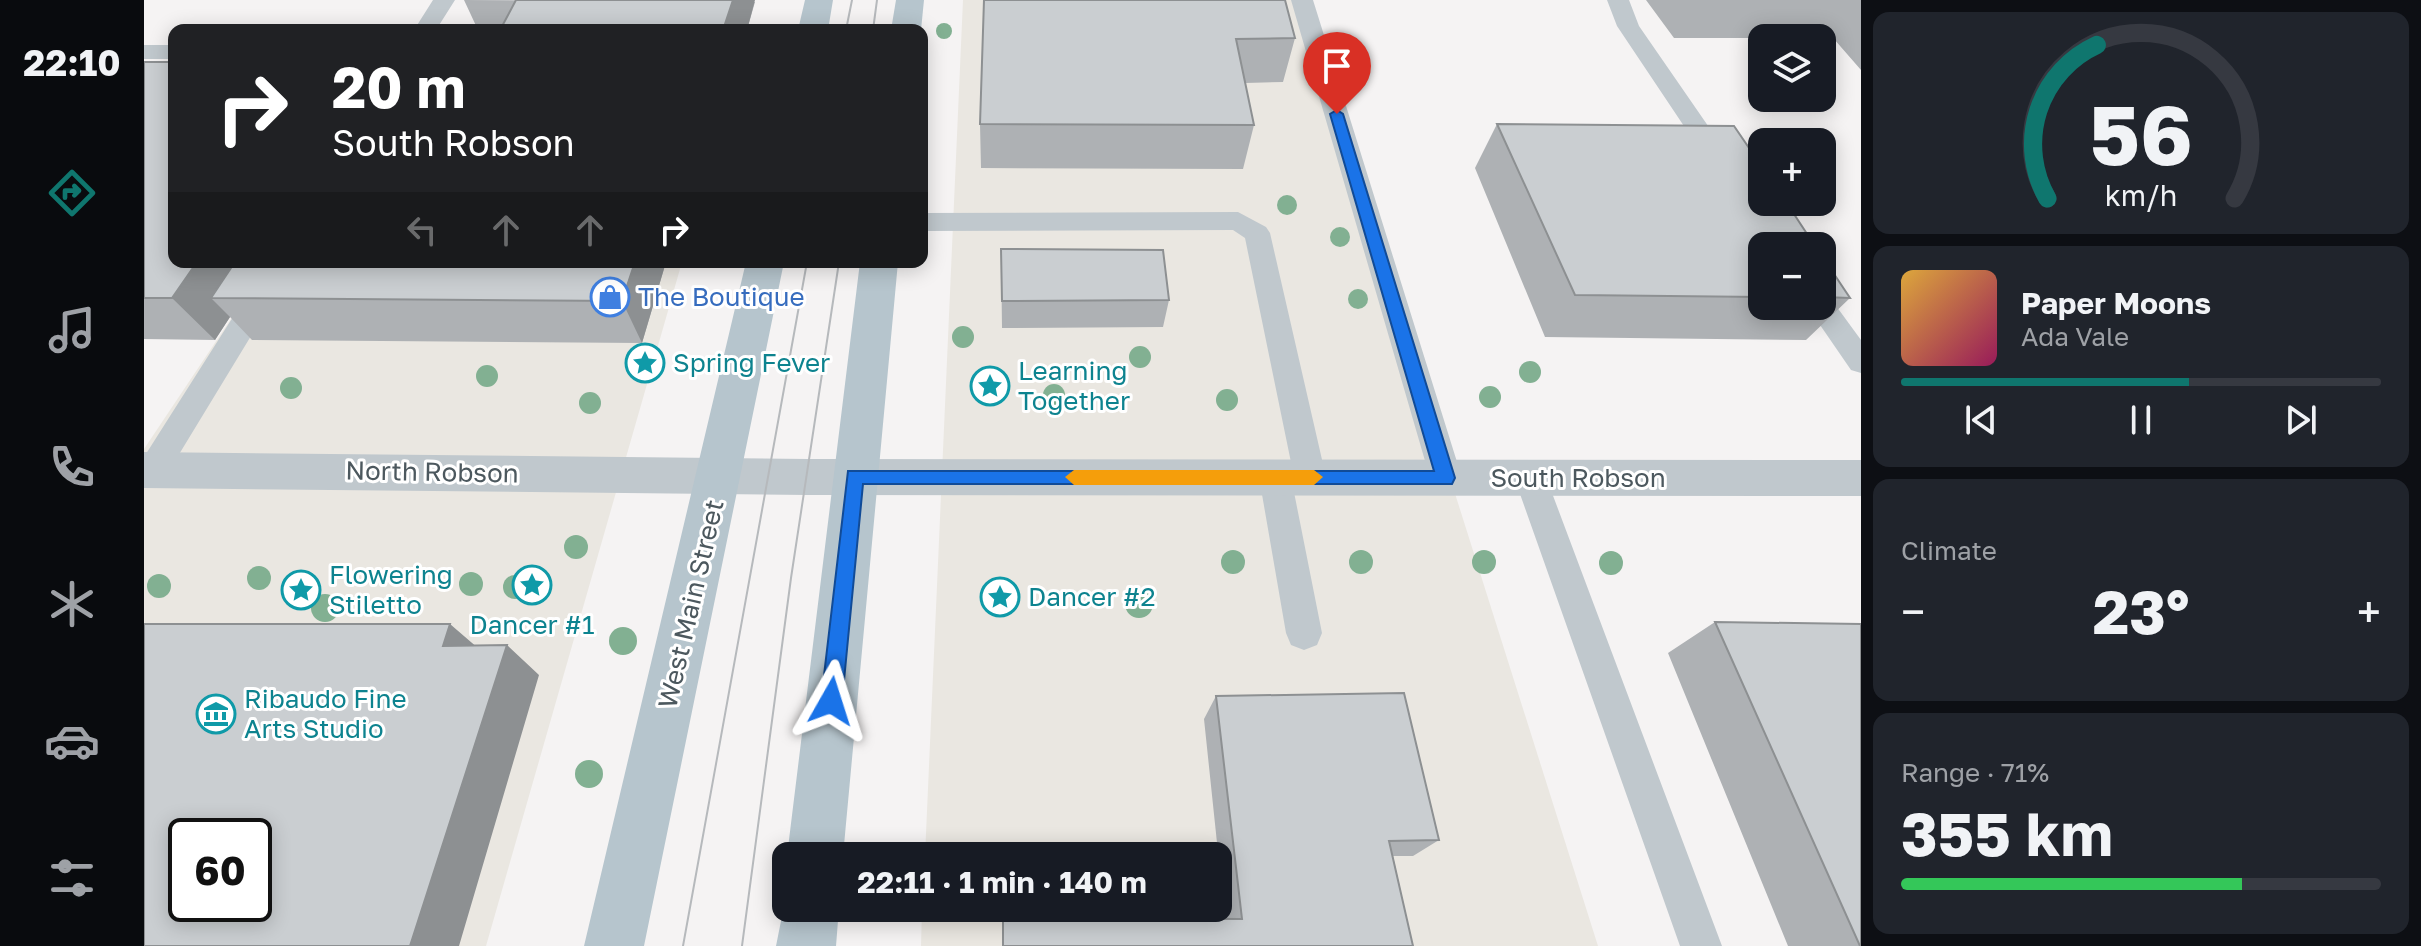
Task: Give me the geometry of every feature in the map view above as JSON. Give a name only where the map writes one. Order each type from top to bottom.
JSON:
[{"type":"main road","points":[[814,24],[819,0]]},
{"type":"main road","points":[[907,24],[910,0]]},
{"type":"main road","name":"West Main Street","points":[[614,946],[764,268]]},
{"type":"main road","points":[[816,842],[878,268]]},
{"type":"main road","points":[[806,946],[809,922]]},
{"type":"street","name":"North Robson","points":[[148,470],[719,476]]},
{"type":"street","name":"South Robson","points":[[719,476],[1861,478]]},
{"type":"lane","points":[[429,24],[444,0]]},
{"type":"lane","points":[[1302,0],[1446,478]]},
{"type":"lane","points":[[1618,0],[1628,26],[1735,181]]},
{"type":"lane","points":[[144,52],[168,52]]},
{"type":"lane","points":[[928,222],[1238,221],[1257,233],[1293,477],[1304,633]]},
{"type":"lane","points":[[148,470],[278,268]]},
{"type":"lane","points":[[1831,320],[1861,362]]},
{"type":"lane","points":[[1530,477],[1701,946]]},
{"type":"shaded area","points":[[963,0],[1299,0],[1598,946],[921,946],[922,922],[1232,922],[1232,842],[926,842]]},
{"type":"shaded area","points":[[265,268],[680,268],[486,946],[144,946],[144,449]]},
{"type":"building","points":[[516,0],[733,0],[725,24],[503,24]]},
{"type":"building","points":[[984,0],[1285,0],[1295,38],[1236,39],[1254,125],[980,124]]},
{"type":"building","points":[[144,62],[168,62],[168,268],[193,268],[172,298],[144,298]]},
{"type":"building","points":[[1497,124],[1734,126],[1748,146],[1748,216],[1795,216],[1806,232],[1748,232],[1748,297],[1575,295]]},
{"type":"building","points":[[1001,249],[1163,250],[1169,300],[1002,301]]},
{"type":"building","points":[[231,268],[633,268],[622,301],[211,298]]},
{"type":"building","points":[[1836,277],[1850,298],[1836,298]]},
{"type":"building","points":[[1715,622],[1861,624],[1861,946],[1860,946]]},
{"type":"building","points":[[144,624],[450,624],[443,646],[507,645],[410,946],[144,946]]},
{"type":"building","points":[[1404,693],[1439,840],[1389,841],[1413,946],[1003,946],[1003,922],[1232,922],[1232,919],[1242,919],[1216,696]]},
{"type":"tram line","points":[[847,24],[852,0]]},
{"type":"tram line","points":[[874,24],[877,0]]},
{"type":"tram line","points":[[683,946],[806,268]]},
{"type":"tram line","points":[[742,946],[791,578],[838,268]]},
{"type":"slow traffic","points":[[1074,477],[1314,477]]},
{"type":"place","name":"The Boutique","points":[[610,297]]},
{"type":"place","name":"Spring Fever","points":[[645,363]]},
{"type":"place","name":"Learning Together","points":[[990,386]]},
{"type":"place","name":"Dancer #1","points":[[532,585]]},
{"type":"place","name":"Flowering Stiletto","points":[[301,590]]},
{"type":"place","name":"Dancer #2","points":[[1000,597]]},
{"type":"place","name":"Ribaudo Fine Arts Studio","points":[[216,714]]},
{"type":"route","points":[[831,701],[855,477],[1446,478],[1337,114]]}]
